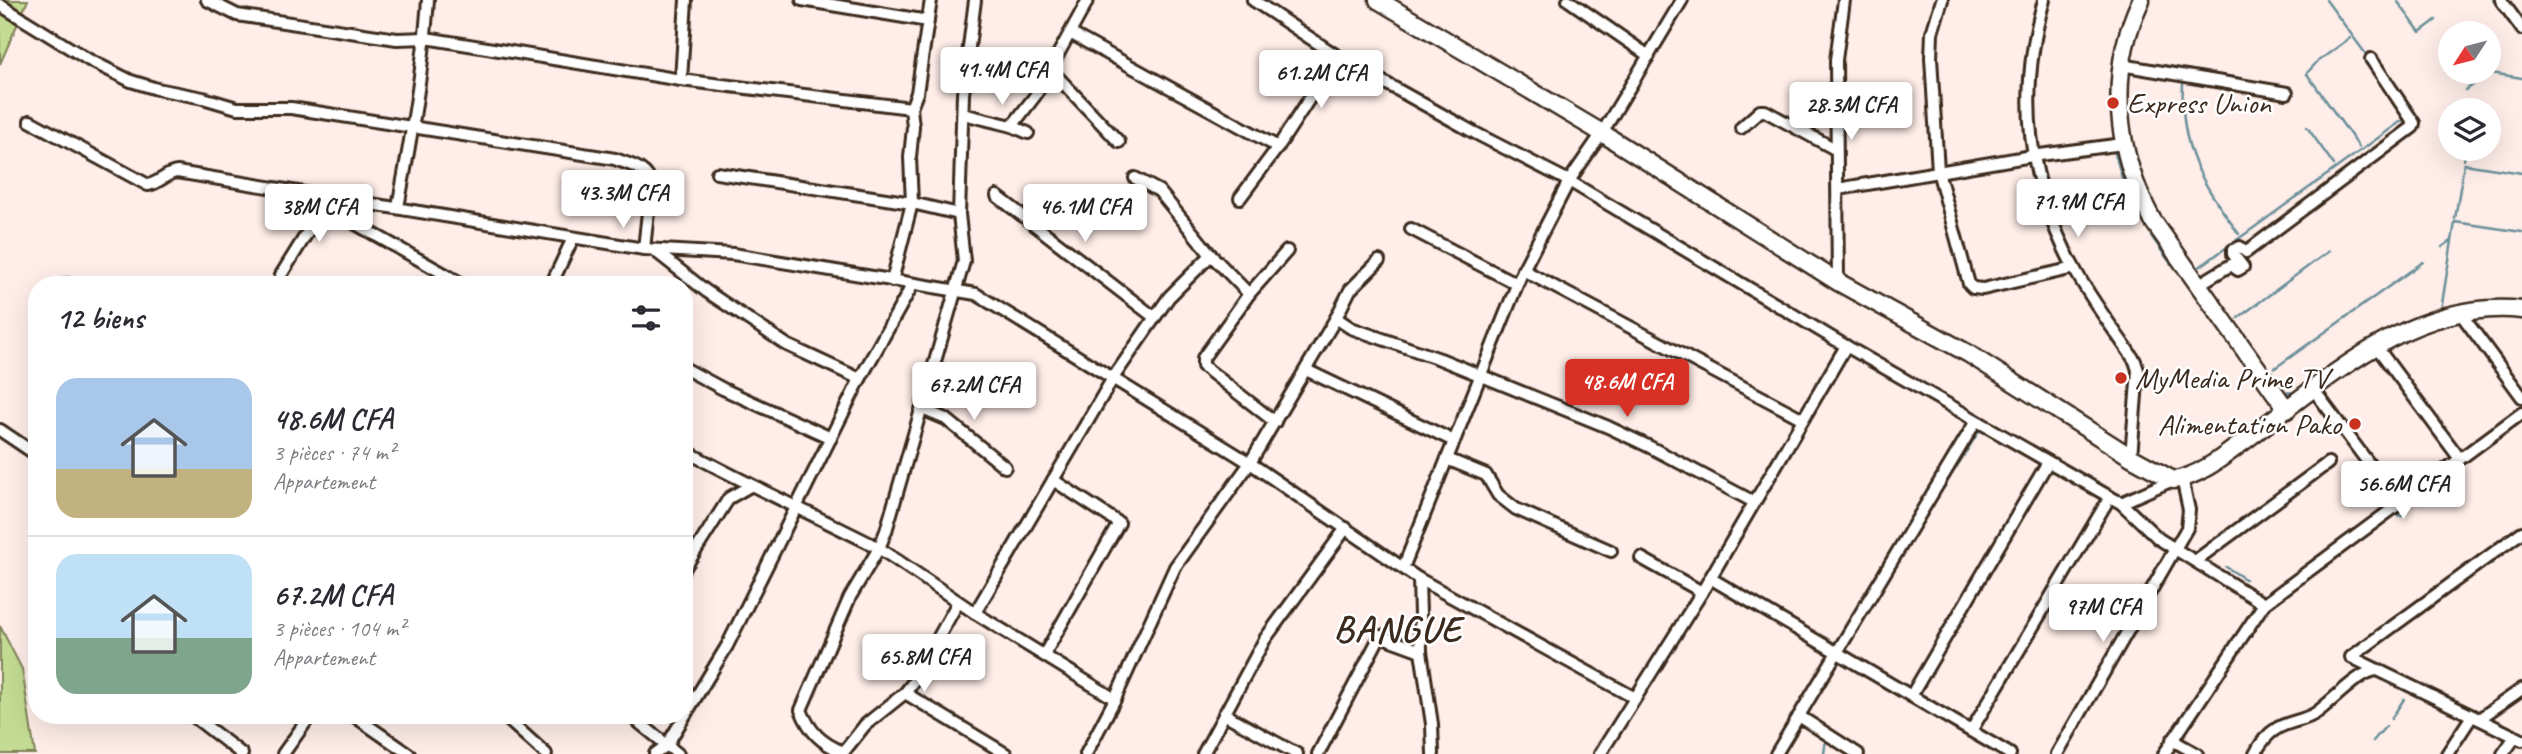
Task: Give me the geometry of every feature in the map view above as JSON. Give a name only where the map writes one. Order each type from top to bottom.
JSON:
[{"type":"main road","points":[[1378,0],[1602,133],[1839,282],[1969,355],[2131,457],[2178,479],[2218,460],[2376,346],[2423,322],[2439,316],[2497,309],[2522,310]]},
{"type":"main road","points":[[2141,0],[2121,65],[2119,95],[2123,144],[2129,167],[2144,206],[2287,410]]},
{"type":"street","points":[[207,0],[237,15],[397,39],[426,38],[681,80],[911,108]]},
{"type":"street","points":[[398,207],[414,126],[426,38],[428,0]]},
{"type":"street","points":[[681,80],[686,0]]},
{"type":"street","points":[[802,0],[928,21]]},
{"type":"street","points":[[892,281],[912,203],[911,108],[917,93],[931,0]]},
{"type":"street","points":[[958,602],[915,680],[905,693],[865,725],[842,753],[815,736],[801,710],[850,597],[886,531],[965,253],[960,214],[963,114],[968,42],[975,0]]},
{"type":"street","points":[[1012,125],[1035,96],[1088,0]]},
{"type":"street","points":[[1252,0],[1337,57],[1569,181],[1846,346],[2110,496],[2159,539],[2264,604]]},
{"type":"street","points":[[1403,568],[1523,270],[1569,181],[1602,133],[1682,0]]},
{"type":"street","points":[[1839,282],[1835,149],[1836,60],[1844,0]]},
{"type":"street","points":[[1942,0],[1932,33],[1931,58],[1938,171],[1969,284],[1973,288],[1983,289],[2074,268]]},
{"type":"street","points":[[2044,0],[2032,49],[2032,156],[2043,200],[2074,268],[2135,361],[2138,370],[2131,457]]},
{"type":"street","points":[[2501,0],[2522,29]]},
{"type":"street","points":[[1575,2],[1649,56]]},
{"type":"street","points":[[0,5],[89,60],[131,81],[158,89],[237,108],[291,108],[615,159],[641,169],[649,177],[649,250]]},
{"type":"street","points":[[1070,33],[1278,147]]},
{"type":"street","points":[[1240,198],[1278,147],[1337,57]]},
{"type":"street","points":[[2198,285],[2231,265],[2238,270],[2243,267],[2233,254],[2234,250],[2240,247],[2246,253],[2413,127],[2414,122],[2371,59]]},
{"type":"street","points":[[2121,65],[2287,93]]},
{"type":"street","points":[[1050,69],[1119,142]]},
{"type":"street","points":[[1741,128],[1760,111],[1765,111],[1835,149]]},
{"type":"street","points":[[963,114],[1012,125],[1028,133]]},
{"type":"street","points":[[30,121],[143,185],[154,184],[168,174],[177,172],[327,201],[398,207],[649,250],[733,254],[956,289],[988,300],[1250,463],[1419,579],[1635,698]]},
{"type":"street","points":[[1838,189],[2032,156],[2123,144]]},
{"type":"street","points":[[717,173],[912,203],[960,214]]},
{"type":"street","points":[[1135,177],[1159,191],[1211,255],[1249,294]]},
{"type":"street","points":[[997,196],[1154,317]]},
{"type":"street","points":[[281,275],[327,201]]},
{"type":"street","points":[[327,201],[449,276]]},
{"type":"street","points":[[1411,229],[1517,284]]},
{"type":"street","points":[[555,276],[573,238]]},
{"type":"street","points":[[649,250],[685,276]]},
{"type":"street","points":[[1275,422],[1203,366],[1202,362],[1249,294],[1287,251]]},
{"type":"street","points":[[975,613],[1112,378],[1169,297],[1211,255]]},
{"type":"street","points":[[1086,754],[1115,699],[1175,567],[1250,463],[1336,318],[1347,294],[1380,261]]},
{"type":"street","points":[[1523,270],[1802,419]]},
{"type":"street","points":[[693,282],[787,345],[860,379]]},
{"type":"street","points":[[693,702],[727,646],[860,379],[912,284]]},
{"type":"street","points":[[2461,314],[2522,397]]},
{"type":"street","points":[[1336,318],[1351,328],[1608,427],[1754,502]]},
{"type":"street","points":[[1600,754],[1702,592],[1846,346]]},
{"type":"street","points":[[2376,346],[2460,459]]},
{"type":"street","points":[[1306,370],[1454,441]]},
{"type":"street","points":[[693,373],[831,438]]},
{"type":"street","points":[[2314,390],[2399,504]]},
{"type":"street","points":[[922,409],[946,419],[1005,467]]},
{"type":"street","points":[[2164,754],[2264,604],[2522,413]]},
{"type":"street","points":[[1776,754],[1976,421]]},
{"type":"street","points":[[0,430],[28,449]]},
{"type":"street","points":[[693,455],[750,486],[797,506],[879,548],[975,613],[1115,699]]},
{"type":"street","points":[[1447,459],[1486,475],[1498,495],[1516,509],[1611,551]]},
{"type":"street","points":[[1911,696],[2048,462]]},
{"type":"street","points":[[2195,561],[2328,463]]},
{"type":"street","points":[[2057,754],[2177,550],[2187,528],[2189,510],[2178,479],[2121,503]]},
{"type":"street","points":[[1044,655],[1119,523],[1053,480]]},
{"type":"street","points":[[693,555],[729,498],[750,486]]},
{"type":"street","points":[[1971,731],[2110,496]]},
{"type":"street","points":[[1203,754],[1265,639],[1346,528]]},
{"type":"street","points":[[2503,754],[2518,739],[2351,657],[2522,532]]},
{"type":"street","points":[[1641,558],[1702,592]]},
{"type":"street","points":[[1710,578],[2010,754]]},
{"type":"street","points":[[1419,579],[1421,651],[1433,724],[1433,754]]},
{"type":"street","points":[[1318,754],[1380,636],[1421,651]]},
{"type":"street","points":[[2255,754],[2261,743],[2276,729],[2315,714],[2362,677],[2374,669],[2378,670]]},
{"type":"street","points":[[2447,754],[2475,718],[2522,688]]},
{"type":"street","points":[[905,693],[1006,754]]},
{"type":"street","points":[[1224,714],[1297,754]]},
{"type":"street","points":[[1799,716],[1858,754]]},
{"type":"street","points":[[203,724],[242,754]]},
{"type":"street","points":[[283,754],[304,724]]},
{"type":"street","points":[[366,724],[409,754]]},
{"type":"street","points":[[513,724],[546,754]]},
{"type":"street","points":[[641,724],[678,754]]},
{"type":"street","points":[[655,754],[667,745],[680,724]]},
{"type":"street","points":[[2172,740],[2197,754]]},
{"type":"green space","points":[[0,0],[28,0],[0,64]]},
{"type":"green space","points":[[0,626],[22,669],[28,724],[30,724],[35,754],[0,754]]},
{"type":"waterway","points":[[2326,0],[2368,57]]},
{"type":"waterway","points":[[2493,0],[2519,36]]},
{"type":"waterway","points":[[2398,2],[2420,32],[2436,20]]},
{"type":"waterway","points":[[2307,73],[2317,62],[2350,38]]},
{"type":"waterway","points":[[2135,61],[2239,78]]},
{"type":"waterway","points":[[2465,90],[2491,73],[2522,78]]},
{"type":"waterway","points":[[2307,74],[2359,147]]},
{"type":"waterway","points":[[2183,83],[2183,106],[2189,146],[2204,181],[2239,234]]},
{"type":"waterway","points":[[2194,271],[2407,117]]},
{"type":"waterway","points":[[2307,127],[2334,165]]},
{"type":"waterway","points":[[2115,154],[2122,178]]},
{"type":"waterway","points":[[2455,219],[2464,164],[2522,173]]},
{"type":"waterway","points":[[2441,310],[2455,222],[2522,232]]},
{"type":"waterway","points":[[2151,236],[2171,264]]},
{"type":"waterway","points":[[2442,247],[2451,241]]},
{"type":"waterway","points":[[2238,318],[2329,251]]},
{"type":"waterway","points":[[2275,368],[2423,262]]},
{"type":"waterway","points":[[2005,388],[2025,400]]},
{"type":"waterway","points":[[2283,392],[2297,393]]},
{"type":"waterway","points":[[2027,401],[2040,408]]},
{"type":"waterway","points":[[1918,528],[1981,428]]},
{"type":"waterway","points":[[2394,514],[2403,516]]},
{"type":"waterway","points":[[2492,564],[2491,562],[2503,553]]},
{"type":"waterway","points":[[2226,567],[2245,579]]},
{"type":"waterway","points":[[1836,667],[1841,657]]},
{"type":"waterway","points":[[2391,719],[2404,699]]},
{"type":"waterway","points":[[2373,741],[2386,726]]},
{"type":"waterway","points":[[1824,754],[1825,738]]},
{"type":"place","name":"Express Union","points":[[2113,103]]},
{"type":"place","name":"MyMedia Prime TV","points":[[2121,378]]},
{"type":"place","name":"Alimentation Pako","points":[[2355,424]]},
{"type":"district","name":"BANGUE","points":[[1398,628]]}]
